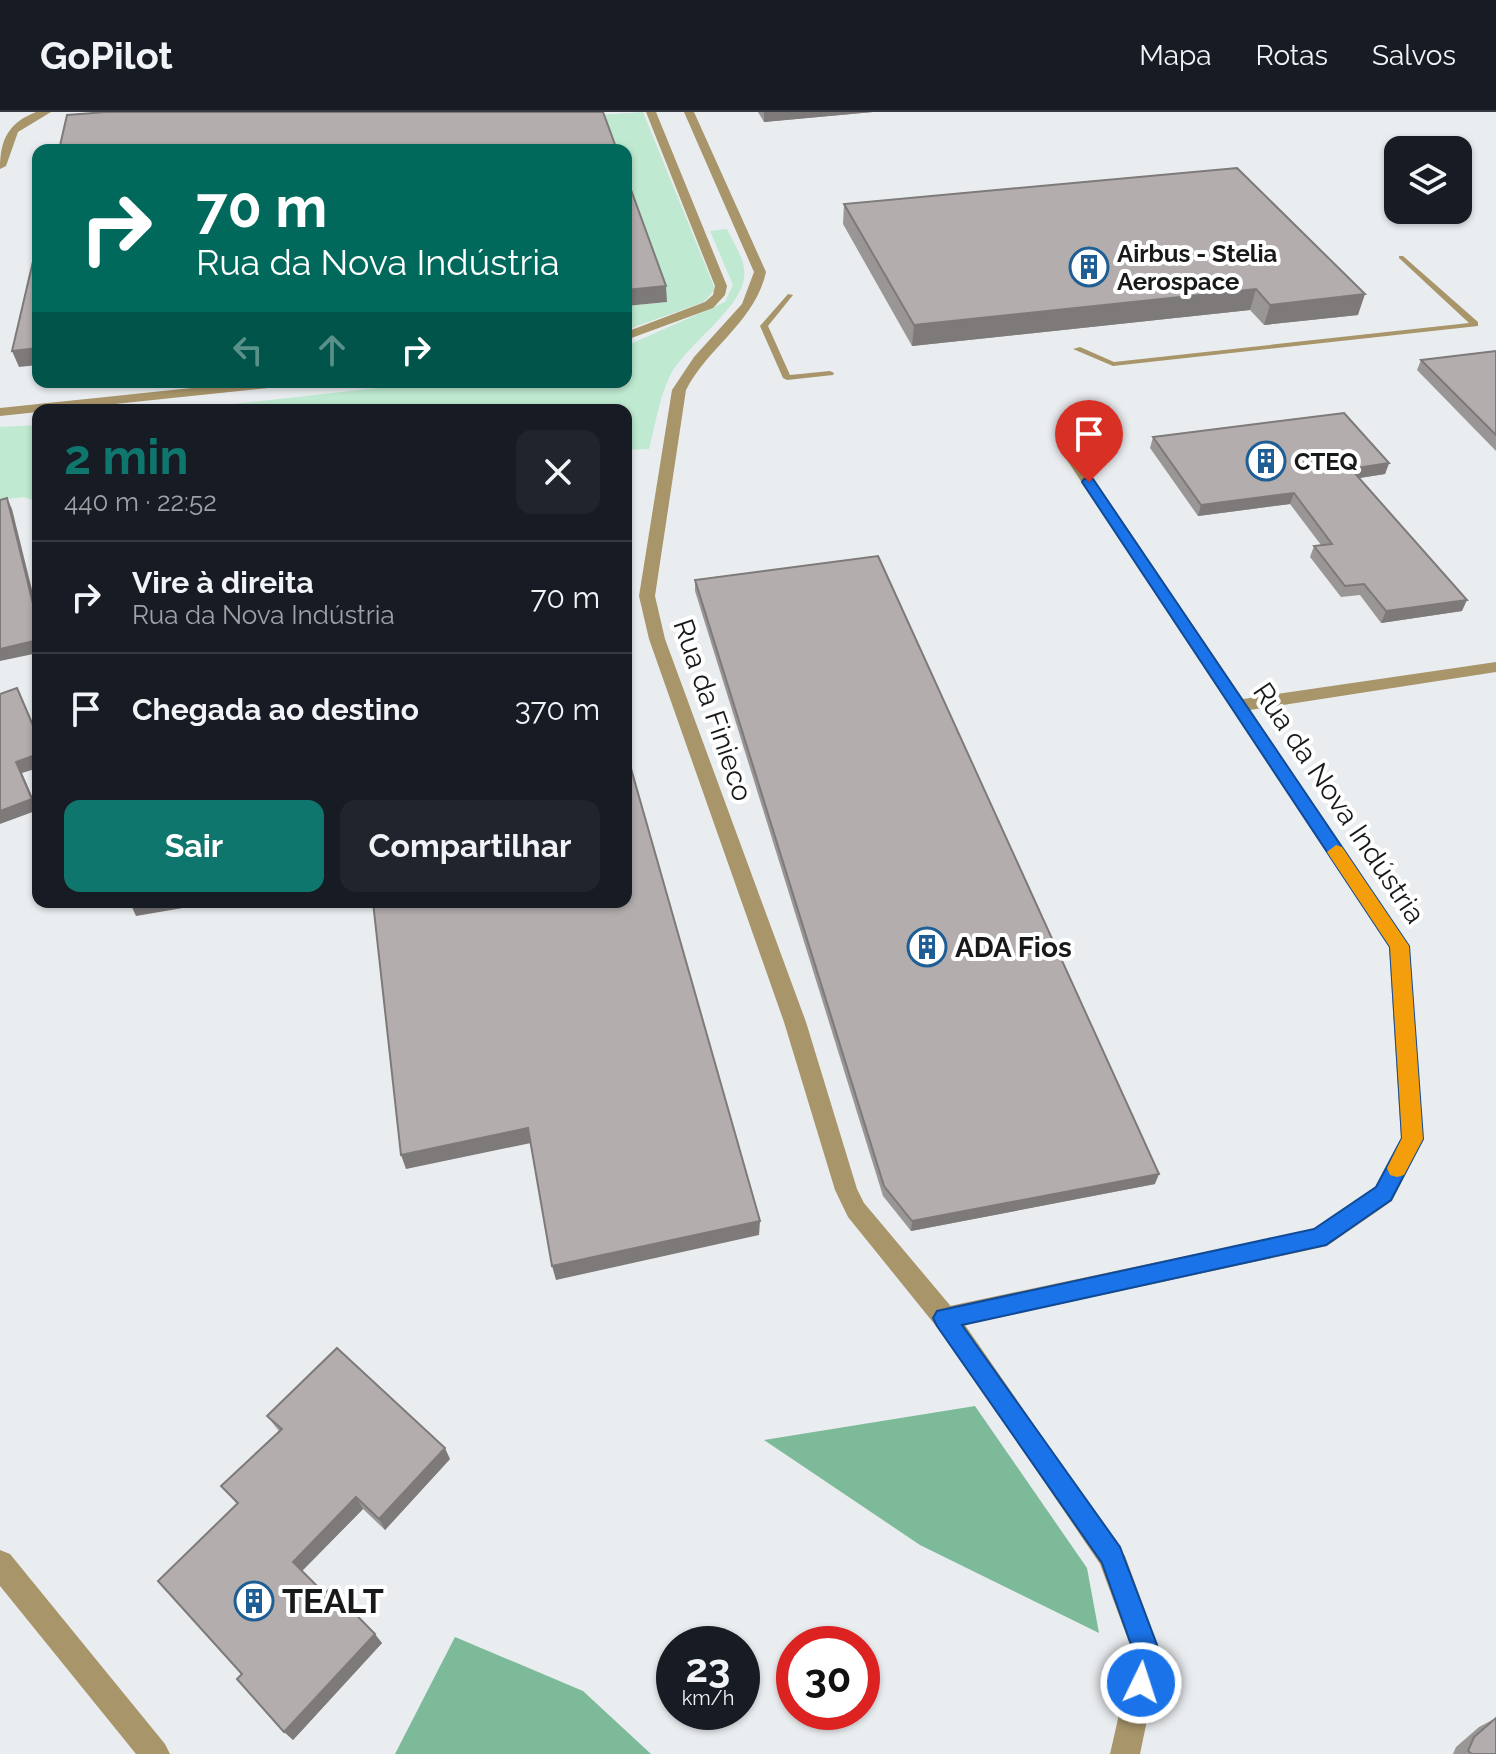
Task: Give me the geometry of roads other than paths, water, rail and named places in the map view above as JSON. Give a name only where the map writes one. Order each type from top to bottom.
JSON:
[{"type":"street","points":[[0,166],[9,135],[15,126],[46,112]]},
{"type":"street","points":[[632,334],[709,305],[722,290],[651,112]]},
{"type":"street","name":"Rua da Finieco","points":[[689,112],[760,272],[755,297],[701,354],[686,373],[679,390],[647,596],[657,639],[795,1022],[846,1190],[856,1210],[945,1318],[1111,1556],[1147,1653],[1125,1754]]},
{"type":"street","points":[[77,404],[230,388]]},
{"type":"street","points":[[0,412],[32,409]]},
{"type":"street","name":"Rua da Nova Indústria","points":[[945,1318],[1319,1238],[1384,1194],[1412,1139],[1399,946],[1072,457]]},
{"type":"street","points":[[1238,706],[1496,667]]},
{"type":"street","points":[[0,1564],[155,1754]]},
{"type":"lane","points":[[1077,349],[1113,364],[1475,324],[1401,257]]},
{"type":"lane","points":[[790,295],[764,326],[787,378],[830,373]]},
{"type":"place","name":"Airbus - Stelia Aerospace","points":[[1089,267]]},
{"type":"place","name":"CTEQ","points":[[1266,461]]},
{"type":"place","name":"ADA Fios","points":[[927,947]]},
{"type":"place","name":"TEALT","points":[[254,1601]]}]
